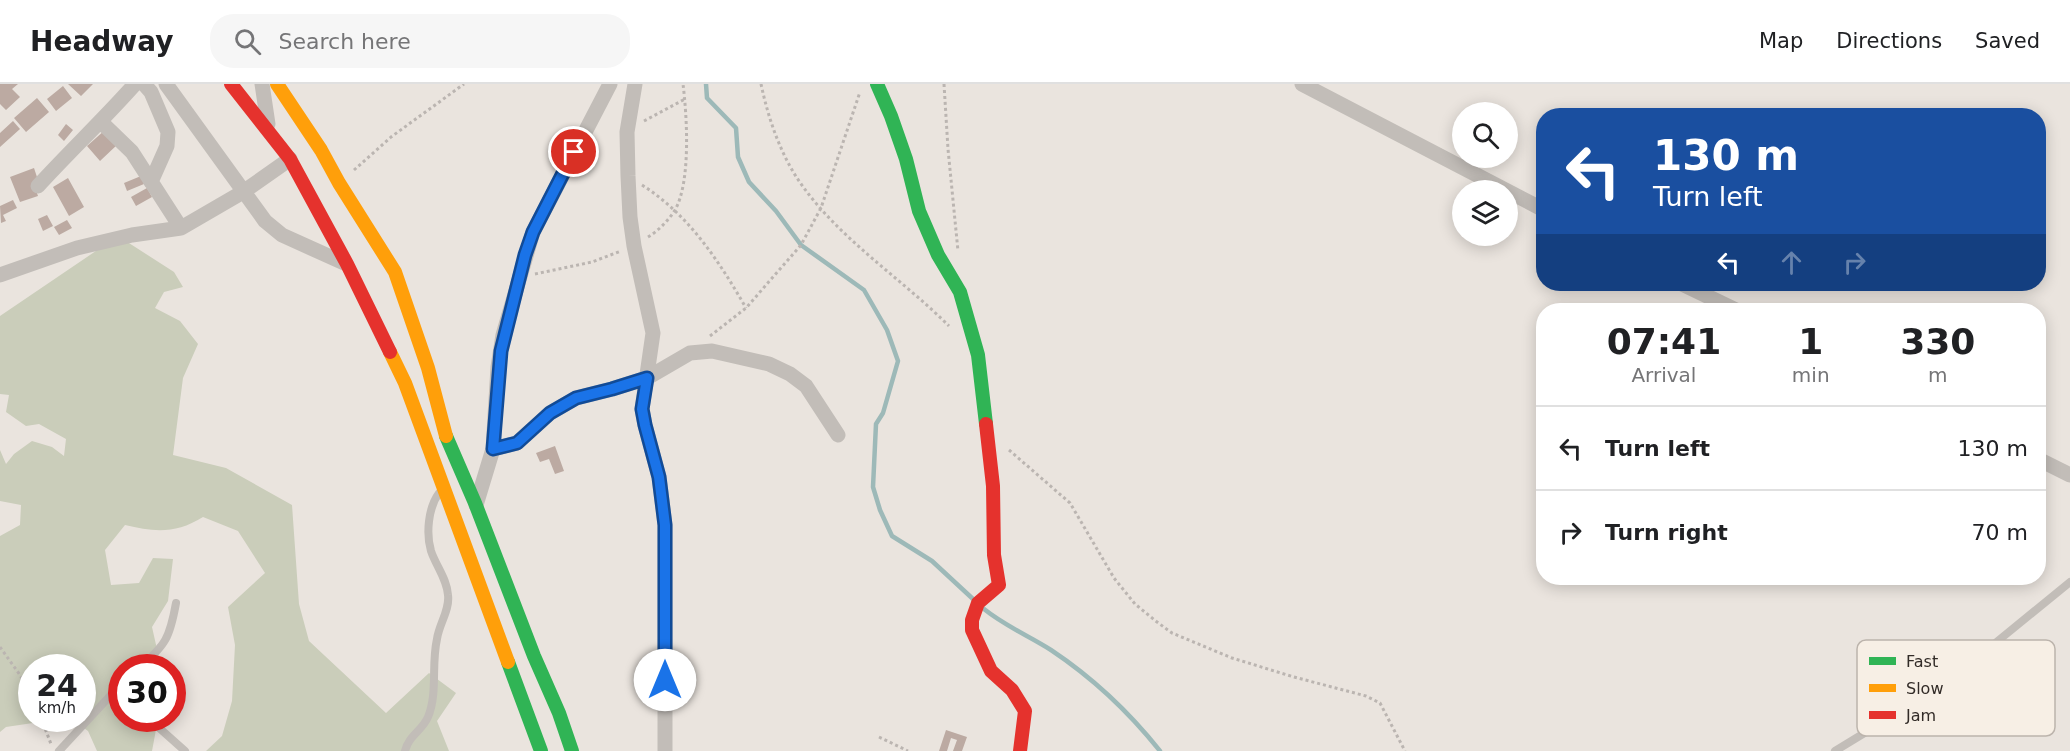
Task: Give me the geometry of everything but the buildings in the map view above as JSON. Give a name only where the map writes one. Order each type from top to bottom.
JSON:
[{"type":"main road","points":[[231,84],[290,159],[347,264],[405,383],[541,751]]},
{"type":"main road","points":[[277,84],[321,150],[395,272],[428,368],[448,443],[476,505],[572,751]]},
{"type":"main road","points":[[877,84],[906,159],[919,211],[938,255],[960,292],[978,355],[988,432],[994,508],[994,555],[999,585],[978,603],[972,620],[972,630],[991,671],[1012,690],[1025,711],[1020,751]]},
{"type":"street","points":[[38,186],[135,84]]},
{"type":"street","points":[[144,84],[151,92],[168,132],[167,146],[151,182]]},
{"type":"street","points":[[166,84],[265,221],[282,235],[347,264]]},
{"type":"street","points":[[262,84],[269,130]]},
{"type":"street","points":[[476,505],[493,449],[498,367],[504,335],[533,232],[610,84]]},
{"type":"street","points":[[635,84],[627,132],[627,176],[634,246],[653,333],[642,409],[659,477],[665,525],[665,751]]},
{"type":"street","points":[[1302,84],[1536,206]]},
{"type":"street","points":[[101,122],[132,152],[181,228]]},
{"type":"street","points":[[0,275],[77,248],[132,235],[181,228],[243,192],[290,159]]},
{"type":"street","points":[[1697,291],[1721,303]]},
{"type":"street","points":[[493,449],[517,443],[550,413],[576,398],[647,378],[690,353],[712,351],[769,364],[790,374],[806,386],[838,435]]},
{"type":"street","points":[[2046,463],[2070,475]]},
{"type":"lane","points":[[405,751],[407,742],[426,721],[433,703],[436,640],[447,607],[447,588],[430,543],[431,507],[443,487]]},
{"type":"lane","points":[[1999,640],[2070,582]]},
{"type":"lane","points":[[156,654],[172,628],[176,603]]},
{"type":"lane","points":[[59,751],[108,696]]},
{"type":"lane","points":[[164,732],[185,751]]},
{"type":"lane","points":[[1834,751],[1859,736]]},
{"type":"path","points":[[339,183],[391,137],[464,84]]},
{"type":"path","points":[[520,276],[592,262],[634,246],[657,231],[675,210],[682,191],[687,145],[683,84]]},
{"type":"path","points":[[761,84],[768,115],[797,178],[821,208],[862,249],[950,327]]},
{"type":"path","points":[[690,353],[746,308],[801,245],[821,208],[862,84]]},
{"type":"path","points":[[944,84],[958,253]]},
{"type":"path","points":[[627,132],[657,112],[685,99]]},
{"type":"path","points":[[627,176],[675,210],[722,267],[746,308]]},
{"type":"path","points":[[988,432],[1070,502],[1114,578],[1135,604],[1156,622],[1172,633],[1232,658],[1366,696],[1380,704],[1405,751]]},
{"type":"path","points":[[0,647],[18,672]]},
{"type":"path","points":[[47,732],[54,751]]},
{"type":"path","points":[[879,737],[908,751]]},
{"type":"green space","points":[[118,236],[174,272],[183,287],[164,292],[155,308],[180,321],[198,344],[183,378],[173,455],[226,468],[292,505],[299,604],[309,641],[386,713],[429,673],[456,693],[437,721],[449,751],[206,751],[222,736],[232,701],[235,645],[228,607],[265,573],[238,531],[203,517],[193,523],[165,530],[125,525],[105,550],[111,585],[139,583],[153,558],[173,559],[168,601],[152,627],[158,654],[108,654],[108,732],[156,732],[152,751],[97,751],[88,732],[96,732],[96,654],[18,654],[18,725],[6,727],[0,732],[0,536],[20,525],[21,505],[0,501],[0,450],[6,464],[14,454],[32,441],[52,447],[64,456],[66,439],[39,424],[26,426],[6,412],[9,395],[0,394],[0,316]]},
{"type":"waterway","points":[[706,84],[707,98],[736,128],[738,157],[749,182],[776,211],[801,245],[864,290],[887,330],[898,361],[883,413],[876,424],[873,487],[880,510],[892,536],[932,561],[973,599]]},
{"type":"waterway","points":[[984,609],[1051,650],[1096,684],[1123,709],[1160,751]]},
{"type":"traffic: fast","points":[[877,84],[906,159],[919,211],[938,255],[960,292],[978,355],[986,424]]},
{"type":"traffic: fast","points":[[446,436],[475,503],[572,751]]},
{"type":"traffic: fast","points":[[508,662],[541,751]]},
{"type":"traffic: slow","points":[[277,84],[321,150],[395,272],[428,368],[446,436]]},
{"type":"traffic: slow","points":[[390,352],[405,383],[508,662]]},
{"type":"traffic: jam","points":[[231,84],[290,159],[347,264],[390,352]]},
{"type":"traffic: jam","points":[[986,424],[993,486],[994,555],[999,585],[978,603],[972,620],[972,630],[991,671],[1012,690],[1025,711],[1020,751]]},
{"type":"route","points":[[574,152],[533,232],[525,255],[498,367],[493,449],[517,443],[550,413],[576,398],[647,378],[642,409],[659,477],[665,525],[665,680]]}]
